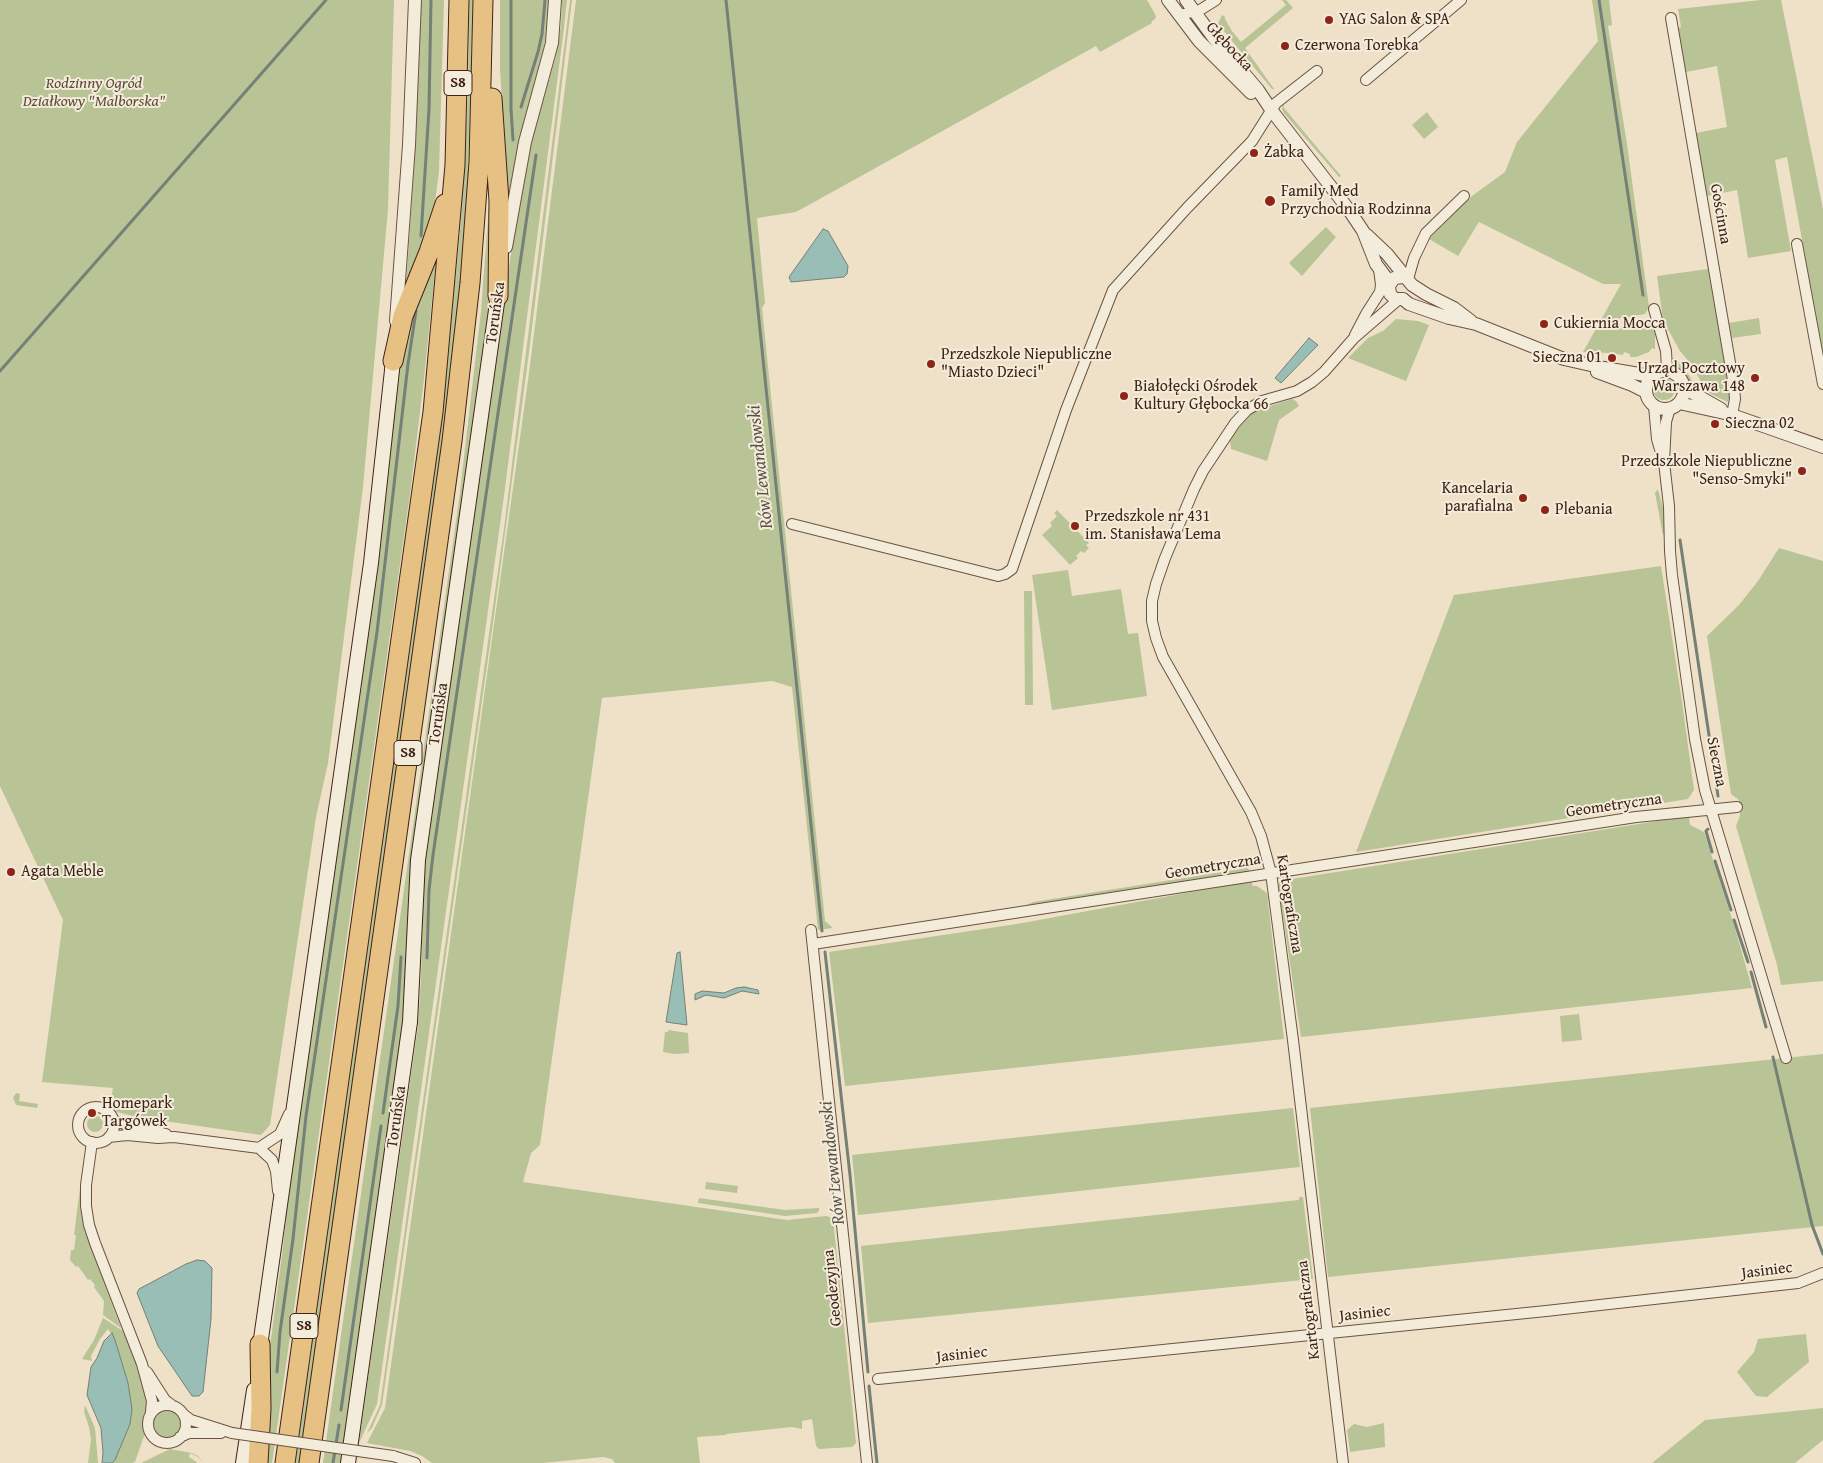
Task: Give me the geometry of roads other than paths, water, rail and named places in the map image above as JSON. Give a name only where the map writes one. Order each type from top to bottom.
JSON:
[{"type":"highway","name":"S8","points":[[285,1463],[433,412],[455,165],[459,0]]},
{"type":"highway","name":"Toruńska","points":[[309,1463],[452,441],[470,283],[479,162],[483,41],[482,0]]},
{"type":"highway","points":[[483,41],[492,99],[500,201],[498,296]]},
{"type":"highway","points":[[393,361],[403,316],[429,252],[455,165]]},
{"type":"highway","points":[[258,1463],[261,1409],[260,1344]]},
{"type":"main road","name":"Toruńska","points":[[348,1463],[410,1022],[418,860],[498,296]]},
{"type":"main road","points":[[243,1463],[371,563],[393,361]]},
{"type":"street","points":[[393,361],[409,145],[415,0]]},
{"type":"street","name":"Toruńska","points":[[498,296],[510,215],[525,142],[552,42],[555,0]]},
{"type":"street","name":"Głębocka","points":[[1168,0],[1206,48],[1253,95],[1272,111]]},
{"type":"street","name":"Głębocka","points":[[1186,0],[1213,37],[1258,90],[1272,111],[1321,172],[1363,231],[1387,254],[1408,280],[1476,324]]},
{"type":"street","points":[[1180,15],[1200,10],[1216,0]]},
{"type":"street","points":[[1366,80],[1462,0]]},
{"type":"street","name":"Gościnna","points":[[1671,18],[1734,386],[1735,399],[1731,414]]},
{"type":"street","points":[[792,524],[998,576],[1012,569],[1066,410],[1113,290],[1187,208],[1252,141],[1276,103],[1317,70]]},
{"type":"street","points":[[1401,300],[1410,294],[1408,280],[1414,258],[1426,233],[1464,196]]},
{"type":"street","name":"Głębocka","points":[[1363,231],[1378,268],[1390,287],[1392,296],[1409,304],[1476,324],[1557,357],[1579,363],[1651,376]]},
{"type":"street","points":[[1796,244],[1823,384]]},
{"type":"street","name":"Kartograficzna","points":[[1376,301],[1381,285],[1378,268]]},
{"type":"street","points":[[1390,287],[1394,278],[1408,280]]},
{"type":"street","name":"Kartograficzna","points":[[1354,338],[1366,314],[1390,287]]},
{"type":"street","name":"Kartograficzna","points":[[1342,1463],[1292,1031],[1271,873],[1261,836],[1250,812],[1163,657],[1152,621],[1152,601],[1162,566],[1194,489],[1203,471],[1235,423],[1247,410],[1262,401],[1297,391],[1312,382],[1324,372],[1354,338],[1401,300]]},
{"type":"street","points":[[1654,309],[1666,351],[1667,370]]},
{"type":"street","name":"Głębocka","points":[[1579,363],[1646,392]]},
{"type":"street","points":[[1674,406],[1683,396],[1684,388],[1679,376],[1667,370],[1660,371],[1651,376],[1646,392],[1654,406],[1662,409],[1674,406],[1731,414]]},
{"type":"street","points":[[1684,388],[1731,414],[1823,447]]},
{"type":"street","name":"Sieczna","points":[[1654,406],[1657,439],[1664,462]]},
{"type":"street","name":"Sieczna","points":[[1674,406],[1666,428],[1664,462],[1669,506],[1672,575],[1696,739],[1705,790],[1786,1058]]},
{"type":"street","name":"Geometryczna","points":[[813,944],[1636,817],[1737,807]]},
{"type":"street","name":"Geodezyjna","points":[[811,930],[867,1463]]},
{"type":"street","points":[[259,1148],[280,1134],[287,1122],[294,1099]]},
{"type":"street","points":[[108,1137],[113,1121],[109,1114],[101,1108],[90,1108],[82,1113],[78,1122],[79,1130],[85,1139],[92,1142],[101,1141],[108,1137],[127,1135],[174,1137],[259,1148],[272,1160],[274,1165],[279,1208]]},
{"type":"street","points":[[113,1121],[174,1137]]},
{"type":"street","points":[[92,1142],[86,1184],[86,1206],[89,1225],[94,1243],[142,1364],[152,1401],[152,1412],[148,1425],[150,1433],[156,1439],[168,1443],[193,1433],[232,1432]]},
{"type":"street","name":"Jasiniec","points":[[878,1379],[1546,1311],[1798,1283],[1823,1273]]},
{"type":"street","points":[[142,1364],[165,1400],[191,1420],[232,1432],[399,1457],[415,1463]]},
{"type":"street","points":[[152,1412],[163,1405],[174,1406]]},
{"type":"street","points":[[180,1437],[186,1424],[183,1414]]},
{"type":"water","points":[[823,229],[828,231],[848,266],[847,274],[844,277],[791,282],[789,277]]},
{"type":"water","points":[[1309,338],[1318,345],[1281,383],[1275,378]]},
{"type":"water","points":[[680,952],[687,1025],[666,1022],[677,953]]},
{"type":"water","points":[[744,987],[758,990],[759,994],[742,991],[724,998],[706,995],[695,1000],[695,994],[702,991],[724,993]]},
{"type":"water","points":[[197,1260],[205,1261],[212,1268],[211,1319],[203,1392],[199,1396],[192,1396],[158,1346],[137,1293],[139,1289]]},
{"type":"water","points":[[112,1333],[128,1383],[132,1409],[130,1424],[115,1460],[112,1463],[102,1463],[101,1428],[87,1395],[91,1367],[104,1341]]},
{"type":"waterway","points":[[0,371],[326,0]]},
{"type":"waterway","points":[[421,236],[429,109],[431,0]]},
{"type":"waterway","points":[[511,0],[511,109],[513,140]]},
{"type":"waterway","points":[[521,107],[538,52],[542,34],[545,0]]},
{"type":"waterway","name":"Rów Lewandowski","points":[[726,0],[822,931]]},
{"type":"waterway","points":[[1599,0],[1643,295]]},
{"type":"waterway","points":[[427,958],[429,890],[433,855],[536,155]]},
{"type":"waterway","points":[[277,1372],[280,1332],[293,1239],[306,1116],[377,632],[408,364],[416,311]]},
{"type":"waterway","points":[[1680,540],[1718,796]]},
{"type":"waterway","points":[[1708,829],[1706,831],[1712,852]]},
{"type":"waterway","points":[[1715,861],[1731,910]]},
{"type":"waterway","points":[[1734,920],[1748,962]]},
{"type":"waterway","name":"Rów Lewandowski","points":[[825,952],[850,1175],[868,1372]]},
{"type":"waterway","points":[[383,1113],[398,1006],[401,957]]},
{"type":"waterway","points":[[1751,972],[1766,1027]]},
{"type":"waterway","points":[[1773,1057],[1812,1225],[1823,1254]]},
{"type":"waterway","points":[[341,1410],[381,1126]]},
{"type":"waterway","name":"Rów Lewandowski","points":[[869,1386],[877,1463]]},
{"type":"waterway","points":[[333,1463],[339,1425]]},
{"type":"place","name":"YAG Salon & SPA","points":[[1329,20]]},
{"type":"place","name":"Czerwona Torebka","points":[[1285,46]]},
{"type":"place","name":"Żabka","points":[[1254,153]]},
{"type":"place","name":"Family Med Przychodnia Rodzinna","points":[[1270,201]]},
{"type":"place","name":"Cukiernia Mocca","points":[[1544,324]]},
{"type":"place","name":"Sieczna 01","points":[[1612,358]]},
{"type":"place","name":"Przedszkole Niepubliczne \"Miasto Dzieci\"","points":[[931,364]]},
{"type":"place","name":"Urząd Pocztowy Warszawa 148","points":[[1755,378]]},
{"type":"place","name":"Białołęcki Ośrodek Kultury Głębocka 66","points":[[1124,396]]},
{"type":"place","name":"Sieczna 02","points":[[1715,424]]},
{"type":"place","name":"Przedszkole Niepubliczne \"Senso-Smyki\"","points":[[1802,471]]},
{"type":"place","name":"Kancelaria parafialna","points":[[1523,498]]},
{"type":"place","name":"Plebania","points":[[1545,510]]},
{"type":"place","name":"Przedszkole nr 431 im. Stanisława Lema","points":[[1075,526]]},
{"type":"place","name":"Agata Meble","points":[[11,872]]},
{"type":"place","name":"Homepark Targówek","points":[[92,1113]]},
{"type":"park label","name":"Rodzinny Ogród Działkowy \"Malborska\"","points":[[94,93]]}]
